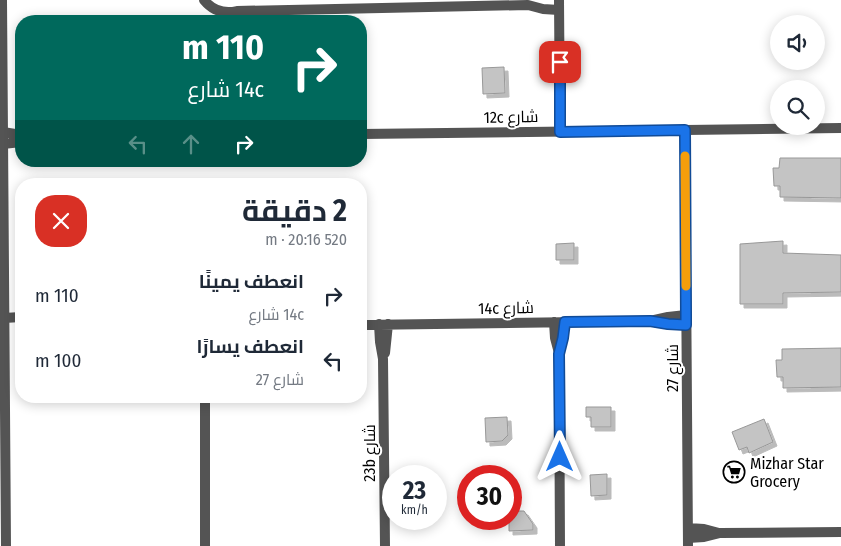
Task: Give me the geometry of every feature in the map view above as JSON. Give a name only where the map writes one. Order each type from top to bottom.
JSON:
[{"type":"street","points":[[2,0],[4,545]]},
{"type":"street","points":[[528,5],[543,0]]},
{"type":"street","points":[[209,2],[222,12],[227,13],[381,4],[528,5],[543,9],[559,5],[560,132]]},
{"type":"street","name":"12c شارع","points":[[367,134],[841,128]]},
{"type":"street","name":"شارع 27","points":[[685,130],[688,537]]},
{"type":"street","points":[[3,132],[15,133]]},
{"type":"street","points":[[3,144],[15,143]]},
{"type":"street","points":[[4,318],[15,318]]},
{"type":"street","name":"14c شارع","points":[[367,324],[650,321],[668,324],[686,320]]},
{"type":"street","points":[[554,322],[559,354],[560,546]]},
{"type":"street","points":[[559,354],[565,322]]},
{"type":"street","name":"23b شارع","points":[[384,324],[380,342],[384,359],[385,546]]},
{"type":"street","points":[[205,403],[205,546]]},
{"type":"street","points":[[688,537],[704,528],[720,533],[841,532]]},
{"type":"building","points":[[504,67],[505,93],[483,94],[482,68]]},
{"type":"building","points":[[780,158],[841,158],[841,198],[780,197],[780,186],[774,186],[773,168],[779,168]]},
{"type":"building","points":[[783,241],[783,253],[841,255],[841,292],[783,293],[783,304],[740,304],[740,244]]},
{"type":"building","points":[[574,243],[574,260],[556,260],[556,244]]},
{"type":"building","points":[[841,348],[841,387],[783,388],[783,377],[777,377],[776,360],[782,360],[782,349]]},
{"type":"building","points":[[586,407],[611,407],[611,427],[591,427],[591,417],[586,417]]},
{"type":"building","points":[[507,417],[508,435],[502,441],[486,442],[485,418]]},
{"type":"building","points":[[764,419],[773,442],[749,453],[747,447],[739,450],[732,432]]},
{"type":"building","points":[[607,474],[607,495],[591,496],[590,475]]},
{"type":"building","points":[[522,511],[524,511],[533,524],[533,530],[509,531],[522,530]]},
{"type":"slow traffic","points":[[685,156],[686,286]]},
{"type":"place","name":"Mizhar Star Grocery","points":[[734,472]]},
{"type":"route","points":[[560,62],[560,132],[685,130],[686,325],[650,321],[565,322],[559,354],[560,457]]}]
